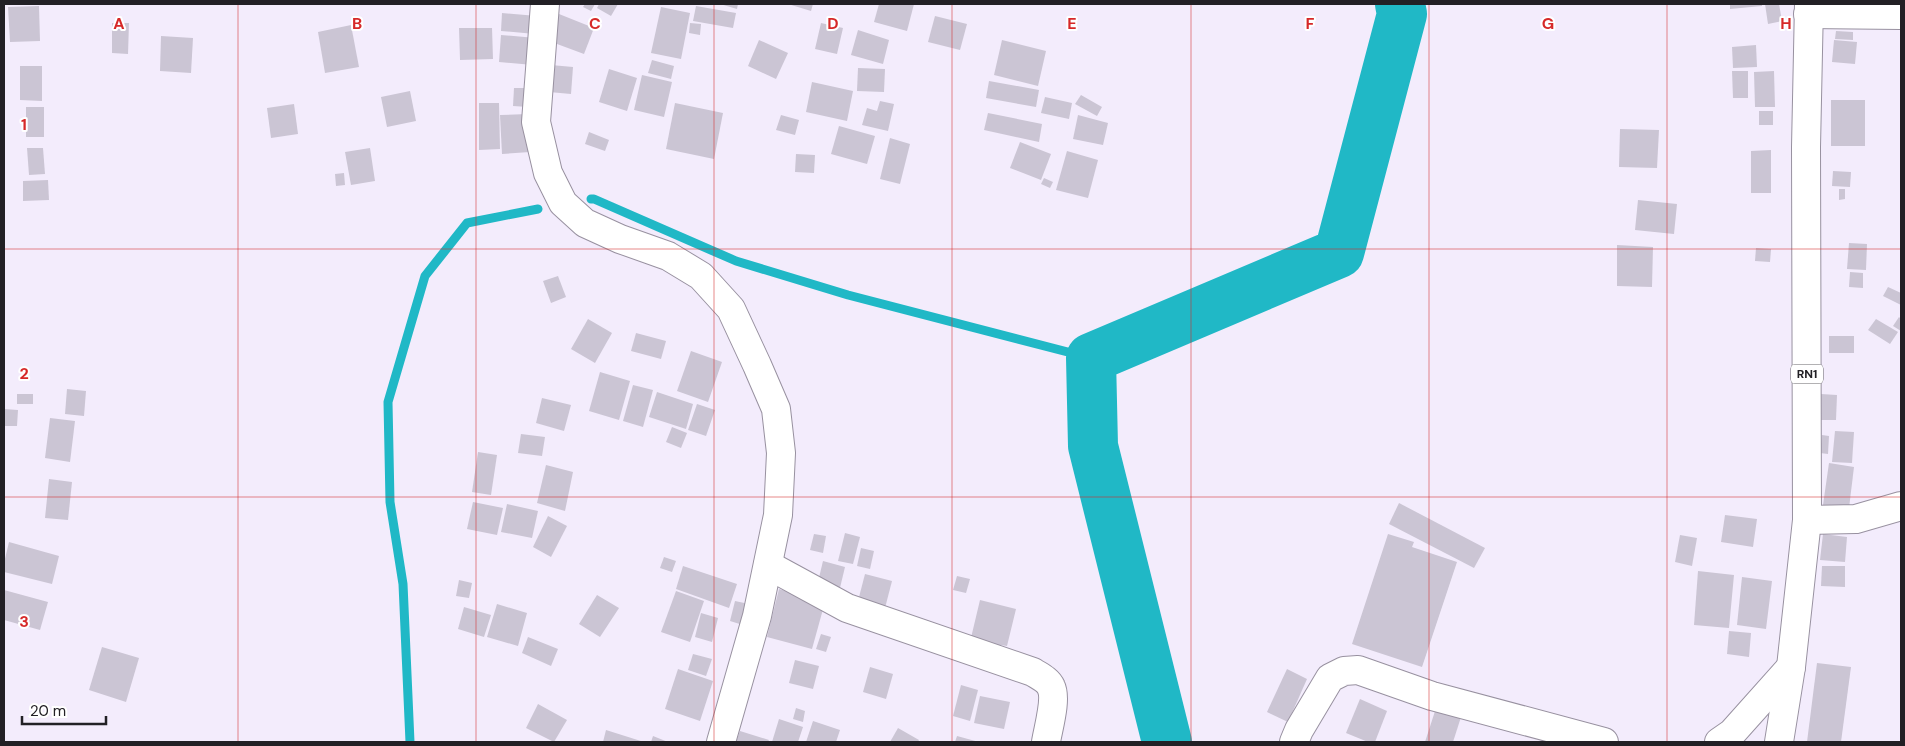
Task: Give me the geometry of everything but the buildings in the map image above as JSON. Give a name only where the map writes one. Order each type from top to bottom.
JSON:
[{"type":"main road","points":[[545,4],[536,122],[548,173],[563,203],[585,223],[620,239],[668,256],[701,276],[731,309],[776,409],[781,453],[778,516],[758,616],[721,742]]},
{"type":"main road","points":[[1809,9],[1901,15]]},
{"type":"main road","name":"RN1","points":[[1779,742],[1791,667],[1807,520],[1806,147],[1809,9]]},
{"type":"main road","points":[[1807,520],[1856,519],[1901,506]]},
{"type":"main road","points":[[768,565],[847,608],[1033,672],[1046,680],[1051,686],[1053,695],[1046,742]]},
{"type":"main road","points":[[1719,742],[1732,733],[1791,667]]},
{"type":"main road","points":[[1294,742],[1299,730],[1330,678],[1344,671],[1358,670],[1432,696],[1604,742]]},
{"type":"waterway","points":[[1167,742],[1093,446],[1091,358],[1339,253],[1402,14],[1400,4]]},
{"type":"waterway","points":[[591,199],[736,261],[848,295],[1091,358]]},
{"type":"waterway","points":[[410,742],[403,584],[390,502],[388,402],[425,276],[467,223],[538,209]]}]
